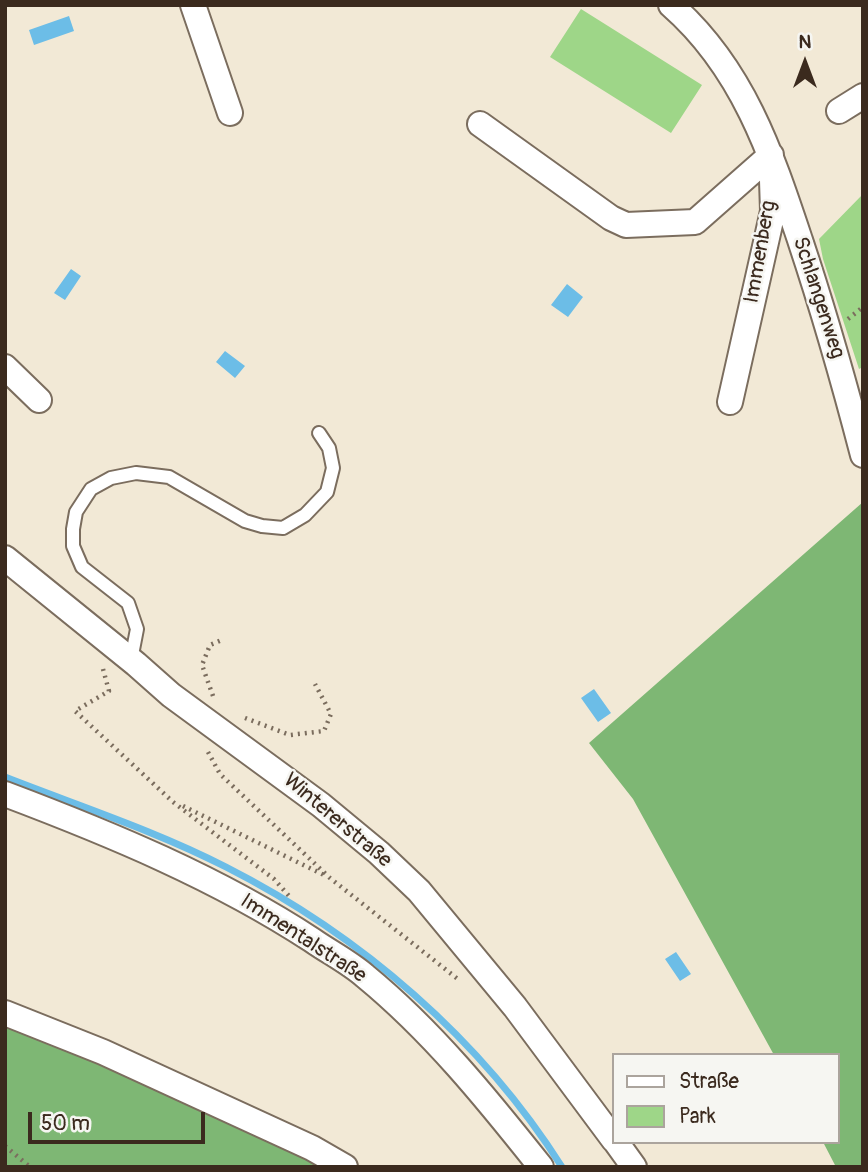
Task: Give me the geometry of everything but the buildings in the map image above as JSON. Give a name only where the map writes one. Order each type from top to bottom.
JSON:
[{"type":"street","points":[[193,5],[230,113]]},
{"type":"street","name":"Schlangenweg","points":[[671,5],[686,18],[748,103],[771,155],[831,333],[863,455]]},
{"type":"street","points":[[839,111],[863,96]]},
{"type":"street","name":"Immenberg","points":[[480,124],[611,218],[626,225],[695,222],[771,155]]},
{"type":"street","name":"Immenberg","points":[[730,402],[773,211],[771,155]]},
{"type":"street","points":[[5,368],[39,400]]},
{"type":"street","name":"Wintererstraße","points":[[5,558],[171,695],[321,804],[419,891],[515,1007],[612,1137]]},
{"type":"street","name":"Immentalstraße","points":[[5,794],[85,824],[216,884],[287,925],[363,974],[429,1034],[541,1167]]},
{"type":"street","points":[[5,1013],[103,1052],[312,1148],[345,1167]]},
{"type":"street","name":"Wintererstraße","points":[[617,1144],[634,1167]]},
{"type":"lane","points":[[131,660],[137,629],[128,603],[82,567],[73,546],[76,512],[91,489],[111,478],[136,474],[169,477],[244,521],[284,528],[305,515],[327,492],[333,468],[329,448],[319,433]]},
{"type":"path","points":[[217,706],[202,664],[210,645],[225,639]]},
{"type":"path","points":[[101,663],[109,691],[75,711],[173,802],[274,880],[297,905]]},
{"type":"path","points":[[239,716],[290,735],[324,731],[331,714],[315,684]]},
{"type":"path","points":[[207,750],[220,774],[330,877],[461,981]]},
{"type":"path","points":[[173,802],[330,877]]},
{"type":"path","points":[[5,1146],[30,1167]]},
{"type":"green space","points":[[581,9],[702,85],[671,133],[550,57]]},
{"type":"green space","points":[[863,194],[863,367],[859,369],[819,239]]},
{"type":"green space","points":[[863,502],[863,1167],[836,1167],[824,1144],[840,1144],[840,1053],[773,1053],[633,799],[589,743]]},
{"type":"green space","points":[[5,1011],[315,1138],[360,1167],[5,1167]]},
{"type":"water","points":[[69,16],[74,31],[34,45],[29,30]]},
{"type":"water","points":[[71,269],[81,276],[65,300],[54,293]]},
{"type":"water","points":[[567,284],[583,297],[568,317],[551,305]]},
{"type":"water","points":[[225,351],[245,366],[235,378],[216,362]]},
{"type":"water","points":[[594,689],[611,713],[598,722],[581,698]]},
{"type":"water","points":[[676,952],[691,974],[680,981],[665,959]]},
{"type":"waterway","points":[[5,777],[145,830],[199,854],[276,894],[324,925],[370,958],[455,1034],[530,1120],[562,1167]]}]
